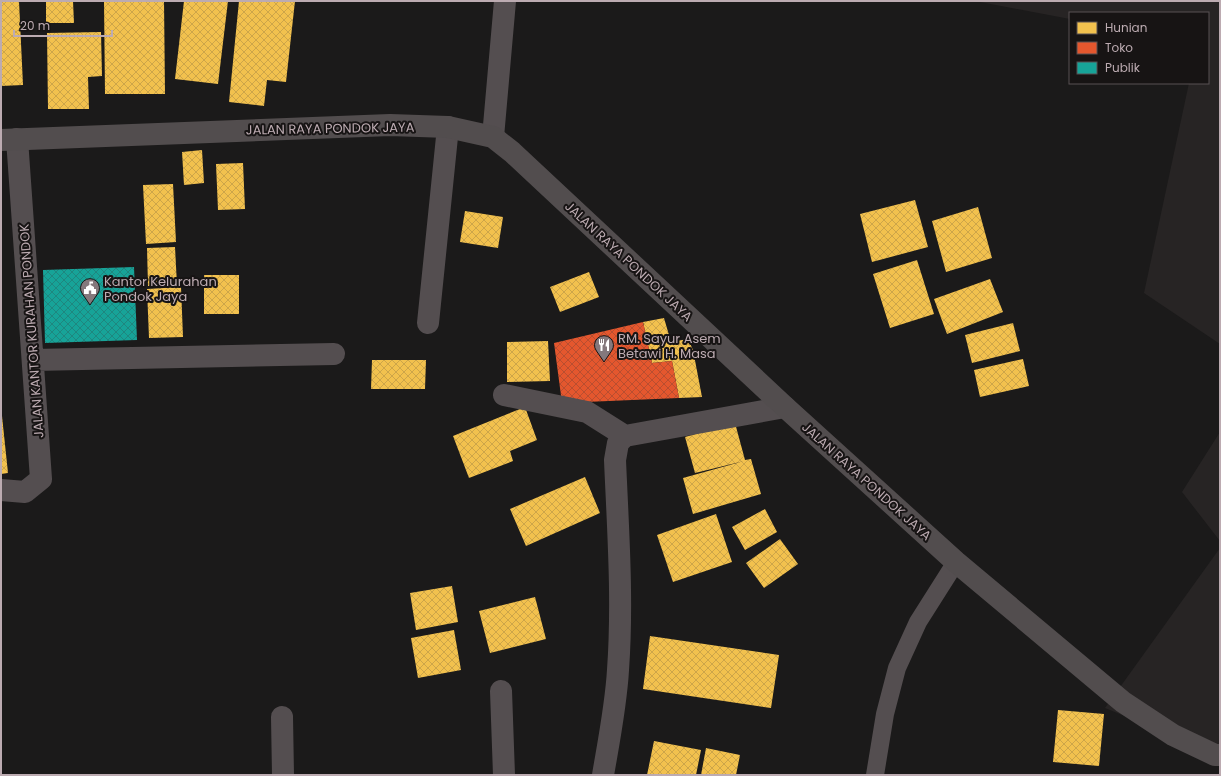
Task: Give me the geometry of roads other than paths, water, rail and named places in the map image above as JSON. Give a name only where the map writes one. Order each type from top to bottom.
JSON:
[{"type":"main road","name":"JALAN RAYA PONDOK JAYA","points":[[9,139],[390,125],[448,127],[493,137],[512,152],[785,407],[956,562],[1123,702],[1173,734],[1215,755],[1220,755]]},
{"type":"street","points":[[493,137],[505,1]]},
{"type":"street","points":[[428,323],[448,127]]},
{"type":"street","name":"JALAN KANTOR KURAHAN PONDOK","points":[[1,490],[25,492],[41,479],[33,360],[9,139]]},
{"type":"street","points":[[33,360],[334,354]]},
{"type":"street","points":[[504,395],[587,412],[625,436]]},
{"type":"street","points":[[603,775],[613,722],[618,662],[619,570],[615,453],[618,443],[625,436],[785,407]]},
{"type":"street","points":[[501,691],[504,775]]},
{"type":"street","points":[[282,717],[283,775]]},
{"type":"lane","points":[[875,775],[885,714],[897,668],[918,622],[956,562]]},
{"type":"place","name":"Kantor Kelurahan Pondok Jaya","points":[[90,305]]},
{"type":"place","name":"RM. Sayur Asem Betawi H. Masa","points":[[604,362]]}]
